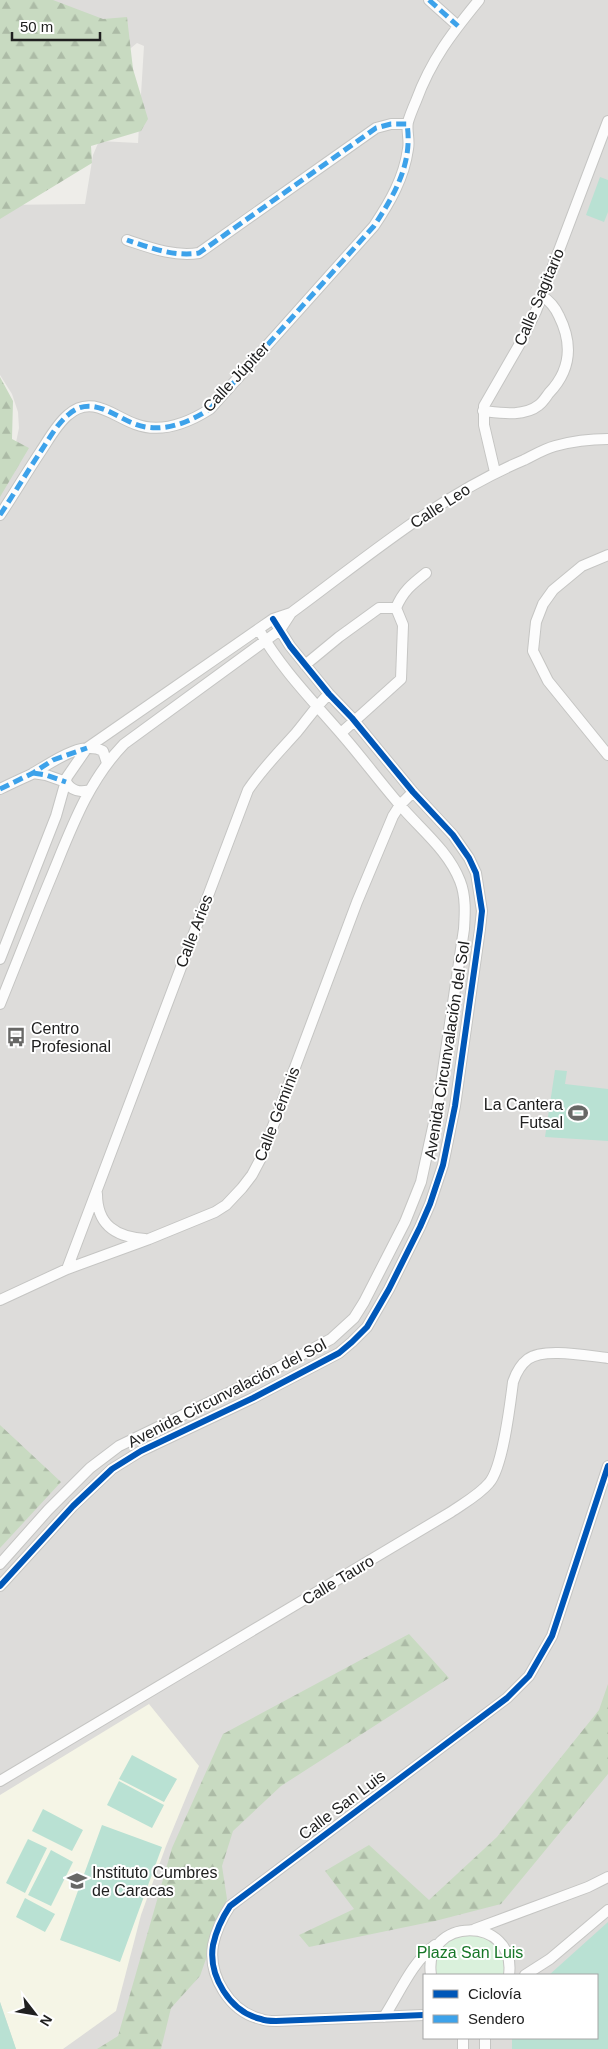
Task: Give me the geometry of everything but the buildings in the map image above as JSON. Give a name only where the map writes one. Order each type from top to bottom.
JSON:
[{"type":"street","points":[[429,0],[458,26]]},
{"type":"street","points":[[127,240],[173,254],[200,253],[376,128],[391,124],[407,124],[432,62],[479,0]]},
{"type":"street","name":"Calle Sagitario","points":[[495,472],[487,437],[484,411],[486,401],[522,340],[542,296],[608,121]]},
{"type":"street","name":"Calle Júpiter","points":[[0,515],[52,433],[69,414],[81,408],[105,408],[135,424],[165,427],[193,420],[210,409],[374,226],[393,195],[407,162],[410,140],[407,124]]},
{"type":"street","points":[[484,411],[508,414],[526,411],[539,406],[559,383],[568,353],[567,337],[556,311],[549,300],[542,296]]},
{"type":"street","name":"Calle Leo","points":[[273,619],[291,613],[424,515],[495,472],[554,446],[584,439],[608,439]]},
{"type":"street","points":[[608,555],[582,566],[552,590],[543,604],[536,622],[533,651],[548,681],[608,755]]},
{"type":"street","points":[[341,733],[401,679],[403,625],[396,608],[401,594],[407,587],[426,573]]},
{"type":"street","points":[[305,665],[339,637],[380,608],[396,608]]},
{"type":"street","name":"Calle Leo","points":[[280,630],[291,613]]},
{"type":"street","points":[[0,790],[53,760],[87,748],[273,619]]},
{"type":"street","name":"Avenida Circunvalación del Sol","points":[[0,1586],[73,1506],[112,1469],[141,1452],[253,1398],[339,1353],[367,1326],[401,1266],[437,1186],[445,1157],[460,1074],[480,929],[482,911],[476,873],[469,858],[453,835],[413,792],[355,722],[328,694],[290,646],[273,619]]},
{"type":"street","name":"Avenida Circunvalación del Sol","points":[[0,1564],[62,1495],[111,1451],[135,1437],[247,1384],[331,1339],[354,1318],[387,1260],[421,1182],[427,1163],[443,1072],[464,929],[464,896],[455,870],[440,848],[400,805],[317,705],[304,693],[278,661],[259,630]]},
{"type":"street","points":[[0,1004],[74,822],[90,790],[107,763],[124,744],[280,630]]},
{"type":"street","points":[[278,661],[283,650],[290,646]]},
{"type":"street","points":[[304,693],[314,690],[317,680]]},
{"type":"street","name":"Calle Aries","points":[[67,1269],[248,790],[261,771],[328,694]]},
{"type":"street","points":[[87,748],[104,751],[107,763]]},
{"type":"street","points":[[0,958],[56,816],[66,782],[77,760],[87,748]]},
{"type":"street","points":[[33,773],[66,782],[70,788],[76,791],[90,790]]},
{"type":"street","name":"Calle Géminis","points":[[0,1300],[67,1269],[215,1212],[226,1205],[252,1175],[261,1158],[358,902],[393,816],[400,805],[413,792]]},
{"type":"street","points":[[443,1072],[460,1074]]},
{"type":"street","name":"Calle Aries","points":[[97,1189],[98,1211],[106,1226],[128,1237],[149,1239]]},
{"type":"street","name":"Calle Tauro","points":[[0,1782],[452,1512],[479,1492],[495,1474],[513,1382],[517,1372],[529,1358],[549,1353],[608,1358]]},
{"type":"street","name":"Calle San Luis","points":[[423,2015],[276,2021],[260,2019],[234,2004],[219,1982],[212,1956],[216,1932],[230,1906],[507,1698],[529,1676],[552,1636],[608,1466]]},
{"type":"street","points":[[384,2017],[425,1955],[456,1932],[475,1929],[588,1887],[608,1877]]},
{"type":"street","points":[[527,1974],[550,1959],[608,1910]]},
{"type":"street","points":[[475,1929],[491,1935],[503,1947],[509,1964],[509,1974]]},
{"type":"street","points":[[431,1974],[433,1956],[441,1942]]},
{"type":"shaded area","points":[[0,0],[608,0],[608,2049],[0,2049],[0,489],[14,452],[19,428],[18,412],[12,394],[0,375],[0,205],[85,204],[93,155],[99,141],[138,143],[144,46],[137,43],[97,76]]},
{"type":"shaded area","name":"Instituto Cumbres de Caracas","points":[[149,1704],[199,1766],[166,1846],[141,1915],[116,2011],[63,2049],[16,2049],[0,2002],[0,1795]]},
{"type":"green space","points":[[0,0],[53,0],[103,19],[127,17],[133,69],[148,119],[141,131],[91,146],[92,163],[0,219]]},
{"type":"green space","points":[[600,177],[608,180],[608,212],[604,222],[586,215]]},
{"type":"green space","points":[[0,377],[13,401],[12,439],[29,448],[0,497]]},
{"type":"green space","name":"La Cantera Futsal","points":[[555,1070],[567,1071],[565,1084],[608,1089],[608,1141],[545,1137]]},
{"type":"green space","points":[[0,1425],[61,1482],[0,1548]]},
{"type":"green space","points":[[409,1634],[449,1678],[281,1786],[233,1831],[222,1866],[227,1899],[200,1976],[171,2008],[161,2049],[97,2049],[118,2036],[172,1848],[223,1734]]},
{"type":"green space","points":[[608,1684],[608,1774],[501,1904],[435,1921],[309,1947],[299,1935],[354,1909],[325,1871],[369,1845],[429,1900],[497,1837],[599,1710]]},
{"type":"green space","points":[[132,1755],[177,1779],[164,1802],[119,1779]]},
{"type":"green space","points":[[119,1781],[164,1805],[152,1828],[107,1805]]},
{"type":"green space","points":[[43,1809],[83,1830],[72,1851],[32,1831]]},
{"type":"green space","points":[[102,1825],[162,1847],[120,1962],[60,1940]]},
{"type":"green space","points":[[28,1839],[47,1848],[25,1893],[6,1883]]},
{"type":"green space","points":[[51,1850],[73,1862],[51,1906],[28,1895]]},
{"type":"green space","points":[[25,1898],[55,1914],[45,1932],[16,1917]]},
{"type":"green space","points":[[608,1922],[608,2049],[512,2049],[512,2039],[598,2039],[598,1974],[550,1974]]},
{"type":"green space","name":"Plaza San Luis","points":[[456,1932],[498,1941],[509,1974],[431,1974],[433,1956]]},
{"type":"green space","points":[[0,2002],[16,2049],[0,2049]]},
{"type":"marked path","points":[[429,0],[458,26]]},
{"type":"marked path","points":[[0,515],[57,427],[68,415],[77,409],[85,406],[94,407],[110,412],[135,424],[155,428],[183,423],[210,409],[374,226],[401,178],[407,152],[407,124],[391,124],[376,128],[199,253],[172,253],[127,240]]},
{"type":"marked path","points":[[0,789],[33,773],[53,760],[87,748]]},
{"type":"marked path","points":[[33,773],[66,782]]},
{"type":"cycle path","points":[[0,1586],[73,1506],[112,1469],[141,1451],[253,1398],[339,1353],[352,1342],[367,1327],[389,1289],[420,1227],[443,1165],[455,1106],[480,929],[482,911],[476,873],[469,858],[453,835],[413,792],[352,718],[329,694],[290,646],[273,619]]},
{"type":"cycle path","points":[[423,2015],[276,2021],[264,2020],[250,2015],[231,2001],[218,1980],[212,1957],[216,1935],[230,1906],[507,1698],[529,1676],[552,1636],[608,1466]]},
{"type":"place","name":"Centro Profesional","points":[[16,1037]]},
{"type":"place","name":"La Cantera Futsal","points":[[578,1113]]},
{"type":"place","name":"Instituto Cumbres de Caracas","points":[[77,1881]]}]
